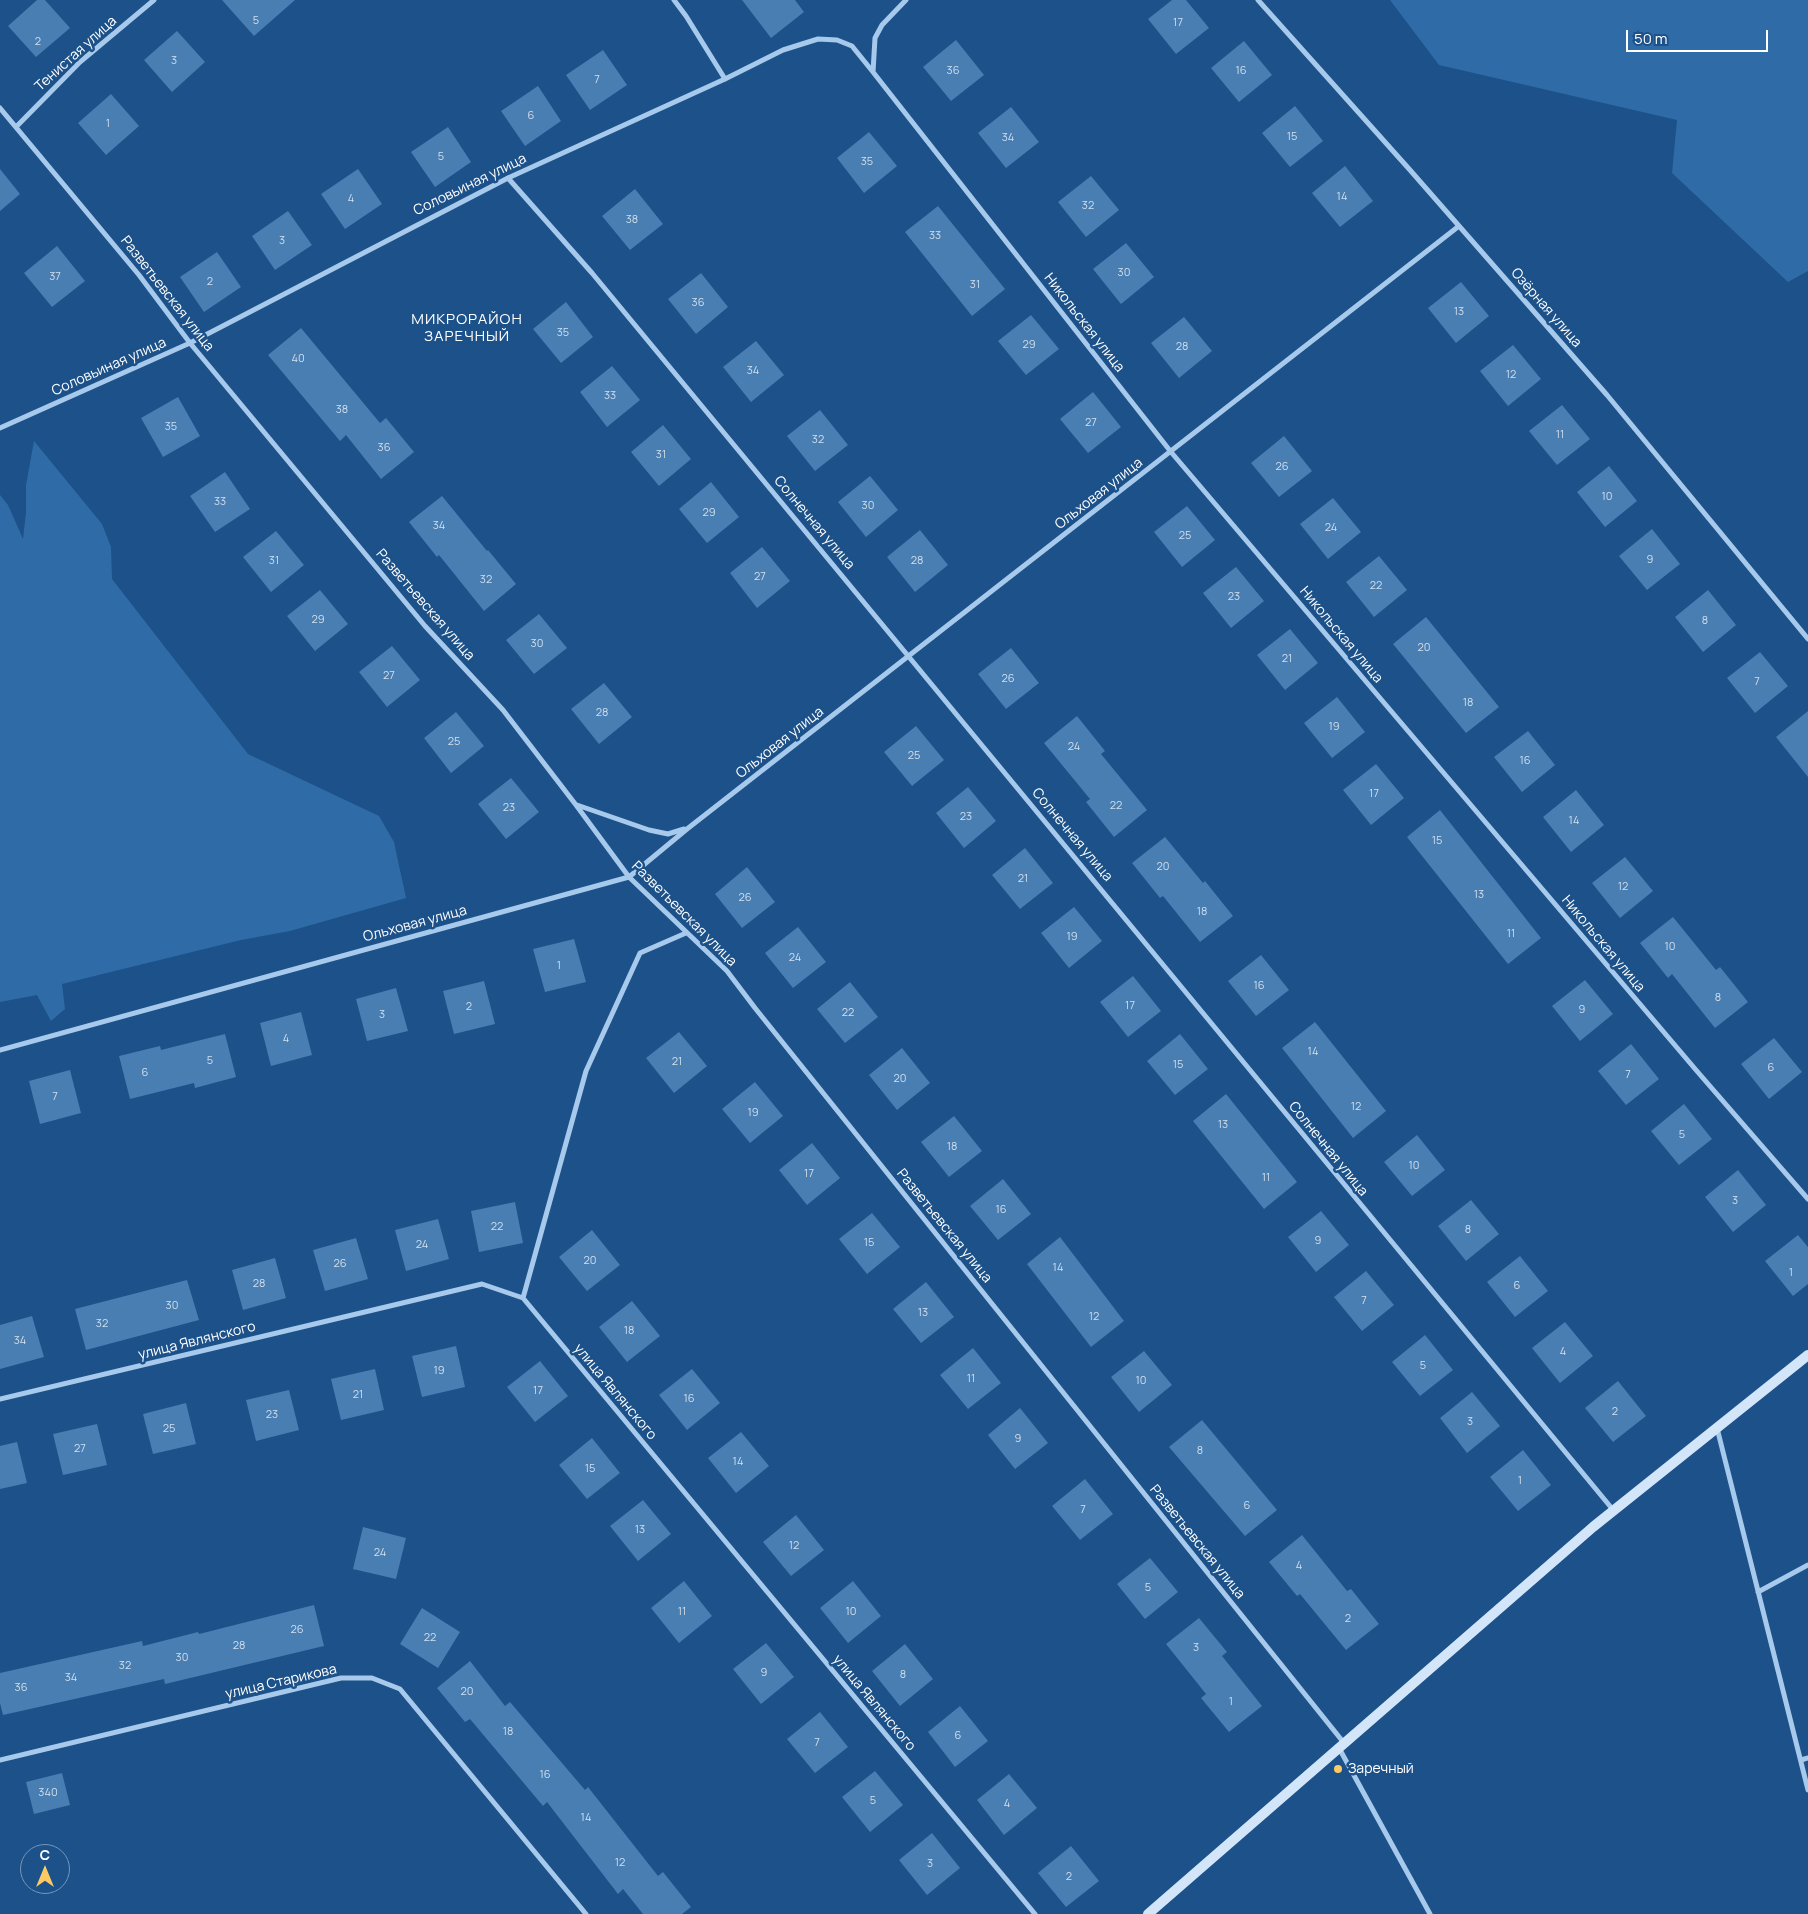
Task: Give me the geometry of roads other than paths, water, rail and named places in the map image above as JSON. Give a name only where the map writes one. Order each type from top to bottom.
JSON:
[{"type":"street","name":"Тенистая улица","points":[[16,127],[80,62],[154,0]]},
{"type":"street","points":[[674,0],[725,79]]},
{"type":"street","points":[[873,72],[875,38],[882,25],[906,0]]},
{"type":"street","name":"Озёрная улица","points":[[1258,0],[1607,395],[1808,639]]},
{"type":"street","name":"Соловьиная улица","points":[[0,428],[190,343],[508,178],[725,79],[783,50],[818,39],[837,40],[852,46],[873,72]]},
{"type":"street","name":"Никольская улица","points":[[873,72],[1171,452],[1808,1200]]},
{"type":"street","name":"Разветьевская улица","points":[[0,108],[138,275],[190,343],[426,626],[503,710],[629,877],[727,971],[1341,1746],[1364,1794],[1430,1914]]},
{"type":"street","name":"Солнечная улица","points":[[508,178],[592,273],[1614,1511]]},
{"type":"street","name":"Ольховая улица","points":[[0,1050],[629,877],[686,828],[1459,226]]},
{"type":"street","points":[[576,805],[649,830],[668,834],[686,828]]},
{"type":"street","points":[[523,1298],[586,1071],[640,953],[686,932]]},
{"type":"street","name":"улица Являнского","points":[[0,1400],[482,1284],[523,1298],[1035,1914]]},
{"type":"street","points":[[1148,1914],[1614,1511],[1808,1355]]},
{"type":"street","points":[[1717,1428],[1808,1790]]},
{"type":"street","points":[[1758,1592],[1808,1565]]},
{"type":"street","name":"улица Старикова","points":[[0,1760],[340,1678],[372,1678],[400,1690],[586,1914]]},
{"type":"street","points":[[1801,1760],[1808,1758]]},
{"type":"place","name":"Заречный","points":[[1338,1769]]},
{"type":"district","name":"МИКРОРАЙОН ЗАРЕЧНЫЙ","points":[[467,328]]}]
